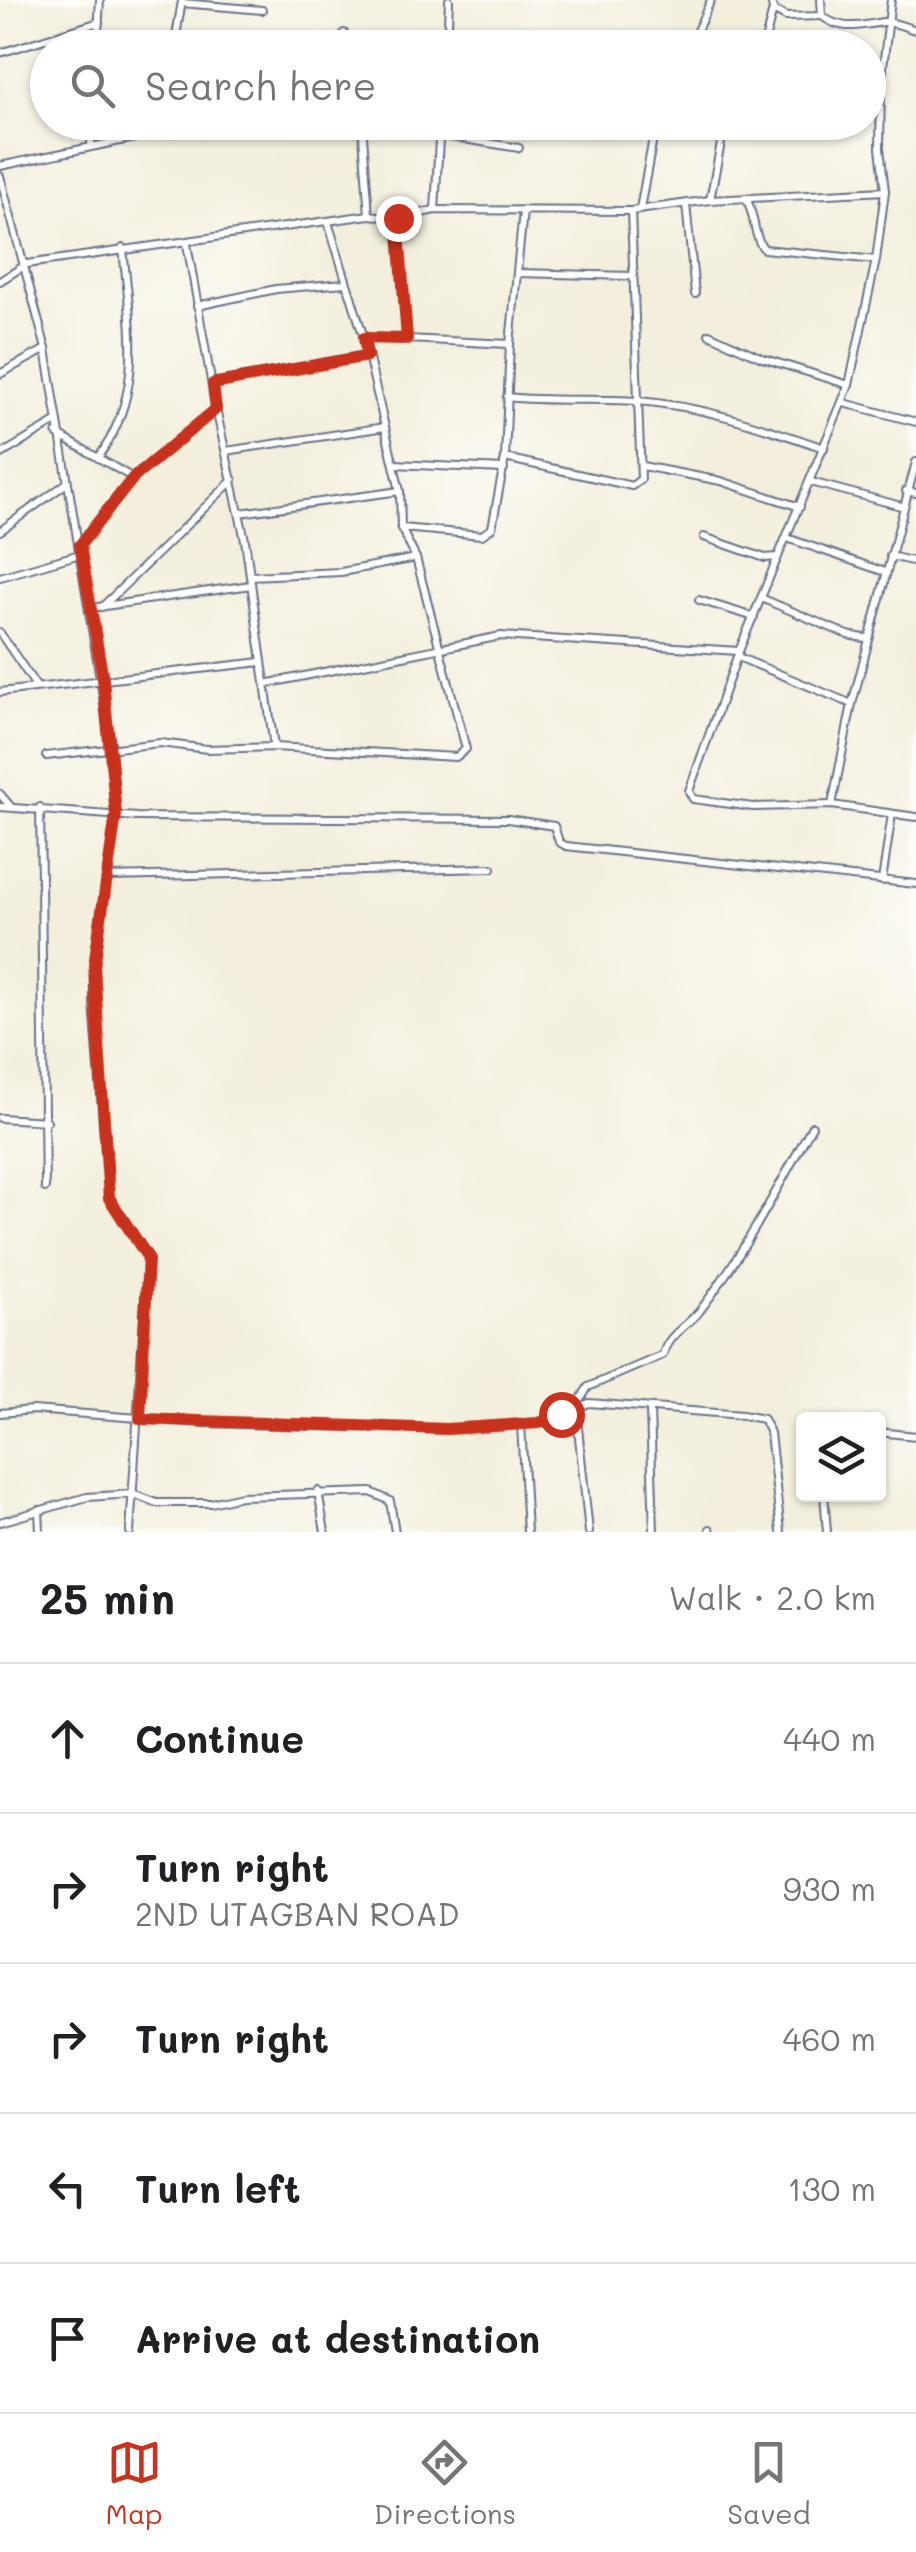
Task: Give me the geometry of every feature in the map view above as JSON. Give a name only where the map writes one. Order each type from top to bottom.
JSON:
[{"type":"street","points":[[98,30],[100,0]]},
{"type":"street","points":[[448,30],[449,0]]},
{"type":"street","points":[[697,30],[710,0]]},
{"type":"street","points":[[768,0],[773,10],[786,17],[822,16],[834,26],[867,27],[885,22],[916,30]]},
{"type":"street","points":[[821,0],[822,16]]},
{"type":"street","points":[[885,30],[891,0]]},
{"type":"street","points":[[177,30],[182,1],[262,10]]},
{"type":"street","points":[[767,30],[773,10]]},
{"type":"street","points":[[74,30],[99,22]]},
{"type":"street","points":[[0,54],[30,44]]},
{"type":"street","points":[[91,140],[91,146]]},
{"type":"street","points":[[0,166],[133,140]]},
{"type":"street","points":[[364,140],[370,216]]},
{"type":"street","points":[[435,210],[439,140]]},
{"type":"street","points":[[466,140],[519,148]]},
{"type":"street","points":[[505,458],[632,486],[641,478],[631,276],[635,210],[651,140]]},
{"type":"street","points":[[710,200],[722,140]]},
{"type":"street","points":[[880,140],[885,191],[876,260],[844,403],[738,654],[690,796],[753,807],[832,805],[916,816]]},
{"type":"street","points":[[0,176],[46,349],[111,745],[116,815],[94,966],[94,1002],[109,1198],[148,1258],[130,1532]]},
{"type":"street","points":[[0,281],[26,264],[370,216],[398,218],[435,210],[635,210],[710,200],[885,191]]},
{"type":"street","points":[[746,198],[756,215],[759,244],[764,250],[876,260]]},
{"type":"street","points":[[686,204],[694,294]]},
{"type":"street","points":[[401,528],[488,533],[504,469],[510,344],[523,211]]},
{"type":"street","points":[[398,218],[407,339]]},
{"type":"street","points":[[46,756],[111,745],[462,755],[465,740],[443,652],[416,558],[401,528],[400,491],[364,338],[328,222]]},
{"type":"street","points":[[187,244],[216,409],[240,513],[274,747]]},
{"type":"street","points":[[98,458],[120,426],[130,393],[122,248]]},
{"type":"street","points":[[517,272],[631,276]]},
{"type":"street","points":[[197,306],[276,290],[345,284]]},
{"type":"street","points":[[710,334],[762,358],[849,385]]},
{"type":"street","points":[[364,338],[510,344]]},
{"type":"street","points":[[0,374],[46,349]]},
{"type":"street","points":[[213,384],[367,356]]},
{"type":"street","points":[[507,397],[554,402],[636,401],[734,417],[824,448]]},
{"type":"street","points":[[844,403],[916,422]]},
{"type":"street","points":[[0,577],[80,549],[133,478],[216,409]]},
{"type":"street","points":[[0,455],[56,422]]},
{"type":"street","points":[[226,451],[385,428]]},
{"type":"street","points":[[57,434],[133,478]]},
{"type":"street","points":[[832,805],[884,572],[916,462]]},
{"type":"street","points":[[394,464],[504,469]]},
{"type":"street","points":[[642,466],[721,481],[800,507]]},
{"type":"street","points":[[102,607],[233,480]]},
{"type":"street","points":[[811,482],[901,506]]},
{"type":"street","points":[[0,531],[66,483]]},
{"type":"street","points":[[240,513],[400,491]]},
{"type":"street","points":[[906,491],[916,492]]},
{"type":"street","points":[[704,537],[765,558],[780,557]]},
{"type":"street","points":[[786,538],[884,572]]},
{"type":"street","points":[[890,556],[916,562]]},
{"type":"street","points":[[90,608],[251,580],[342,572],[416,558]]},
{"type":"street","points":[[762,598],[848,635],[869,639]]},
{"type":"street","points":[[699,600],[754,617]]},
{"type":"street","points":[[0,633],[36,686]]},
{"type":"street","points":[[264,684],[443,652],[501,636],[532,635],[588,643],[660,643],[738,654],[852,704]]},
{"type":"street","points":[[0,692],[204,672],[261,662]]},
{"type":"street","points":[[0,794],[11,807]]},
{"type":"street","points":[[40,806],[45,1188]]},
{"type":"street","points":[[0,807],[40,806],[116,815],[508,820],[554,826],[559,842],[566,846],[916,884]]},
{"type":"street","points":[[882,881],[892,814]]},
{"type":"street","points":[[108,877],[492,868]]},
{"type":"street","points":[[0,1118],[47,1121]]},
{"type":"street","points":[[589,1532],[577,1407],[588,1387],[663,1355],[666,1342],[693,1320],[762,1221],[812,1126]]},
{"type":"street","points":[[0,1412],[33,1410],[140,1419],[359,1428],[539,1423],[577,1407],[608,1404],[762,1419],[770,1433],[781,1532]]},
{"type":"street","points":[[650,1410],[654,1532]]},
{"type":"street","points":[[521,1424],[528,1532]]},
{"type":"street","points":[[886,1433],[916,1436]]},
{"type":"street","points":[[318,1492],[326,1532]]},
{"type":"street","points":[[0,1522],[87,1497],[133,1494],[157,1503],[193,1503],[318,1492],[386,1496],[395,1532]]},
{"type":"street","points":[[825,1502],[827,1532]]},
{"type":"street","points":[[40,1510],[40,1532]]},
{"type":"route","points":[[398,218],[407,339],[364,338],[367,356],[213,384],[216,409],[133,478],[80,545],[103,679],[116,815],[94,966],[109,1198],[143,1243],[148,1258],[140,1419],[447,1429],[539,1423],[561,1414]]}]
